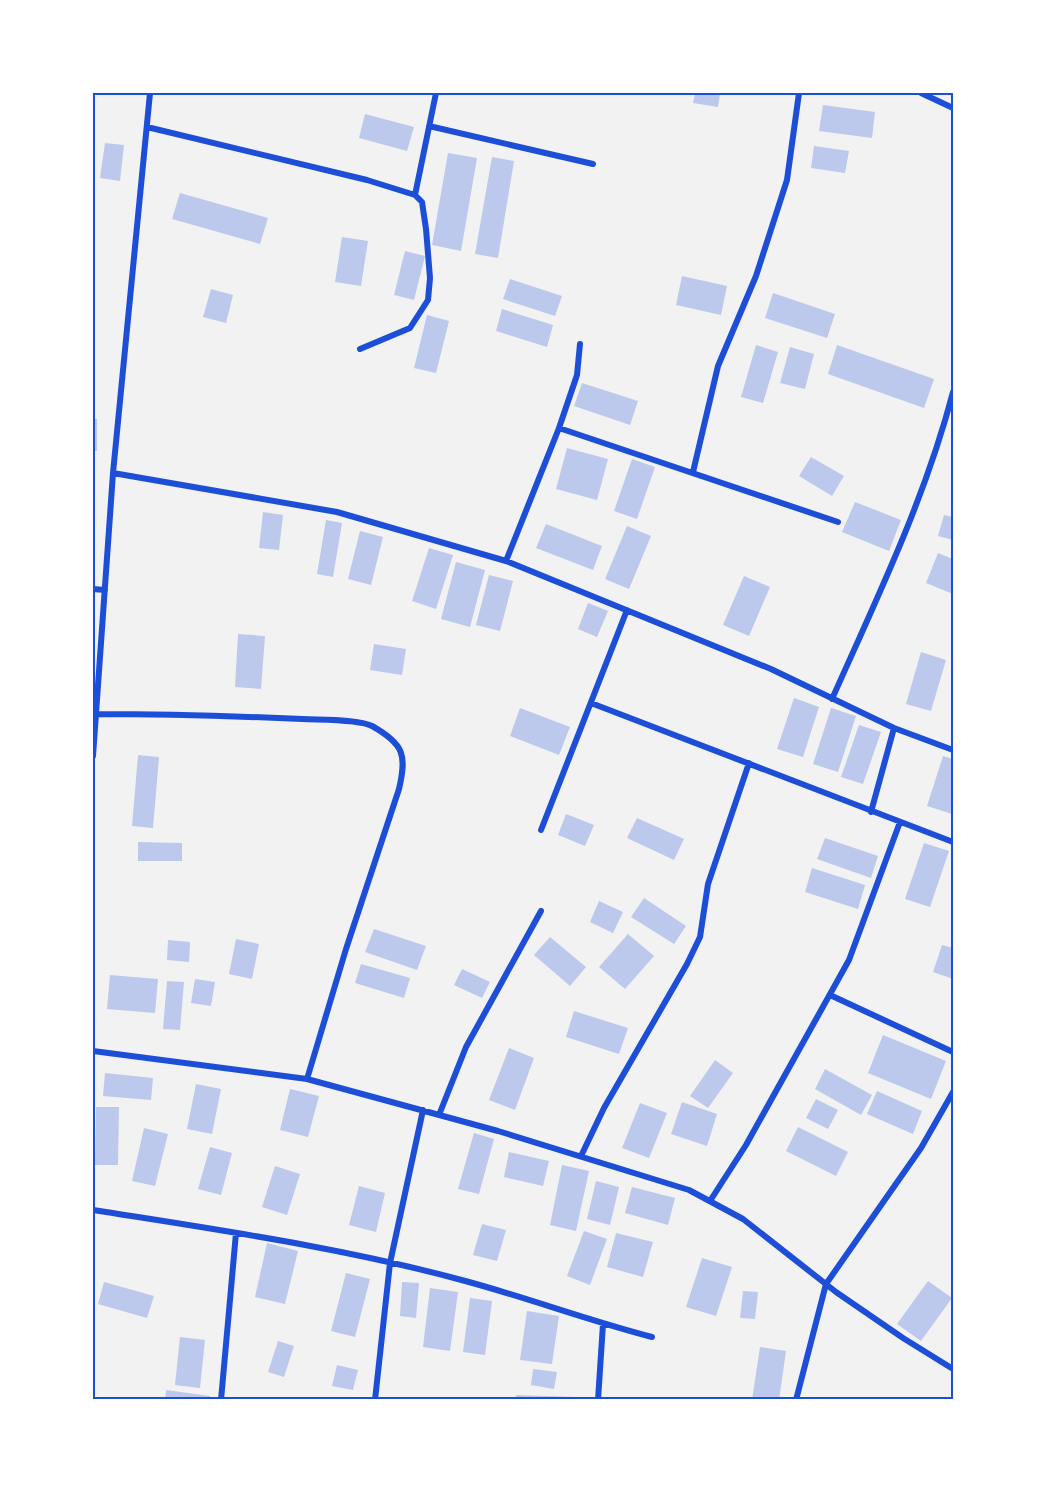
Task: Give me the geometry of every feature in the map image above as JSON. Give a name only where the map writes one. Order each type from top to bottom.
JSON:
[{"type":"street","points":[[93,756],[113,473],[150,93]]},
{"type":"street","points":[[415,195],[436,93]]},
{"type":"street","points":[[693,472],[718,366],[756,276],[787,180],[799,93]]},
{"type":"street","points":[[921,93],[953,108]]},
{"type":"street","points":[[429,126],[593,164]]},
{"type":"street","points":[[147,127],[367,180],[415,195],[422,202],[430,278],[428,300],[410,328],[360,349]]},
{"type":"street","points":[[506,561],[559,428],[577,375],[580,344]]},
{"type":"street","points":[[831,699],[904,540],[941,437],[953,392]]},
{"type":"street","points":[[559,428],[838,522]]},
{"type":"street","points":[[113,473],[337,512],[506,561],[771,669],[894,728],[953,750]]},
{"type":"street","points":[[93,589],[105,590]]},
{"type":"street","points":[[541,830],[627,610]]},
{"type":"street","points":[[591,703],[953,842]]},
{"type":"street","points":[[96,714],[331,720],[370,725],[395,743],[403,755],[404,770],[399,789],[346,949],[307,1079]]},
{"type":"street","points":[[871,812],[894,728]]},
{"type":"street","points":[[581,1156],[604,1108],[700,938],[708,884],[749,763]]},
{"type":"street","points":[[710,1201],[746,1145],[849,960],[900,822]]},
{"type":"street","points":[[439,1115],[466,1047],[541,911]]},
{"type":"street","points":[[830,995],[953,1052]]},
{"type":"street","points":[[93,1051],[307,1079],[423,1110],[689,1190],[742,1219],[826,1284],[903,1338],[953,1369]]},
{"type":"street","points":[[796,1400],[826,1284],[921,1148],[953,1092]]},
{"type":"street","points":[[375,1400],[390,1263],[423,1110]]},
{"type":"street","points":[[93,1210],[322,1247],[469,1282],[652,1337]]},
{"type":"street","points":[[221,1400],[236,1233]]},
{"type":"street","points":[[598,1400],[603,1324]]},
{"type":"building","points":[[695,93],[720,93],[718,107],[693,103]]},
{"type":"building","points":[[823,105],[875,112],[872,138],[819,131]]},
{"type":"building","points":[[365,114],[414,127],[407,151],[359,138]]},
{"type":"building","points":[[105,143],[124,145],[120,181],[100,178]]},
{"type":"building","points":[[814,146],[849,151],[845,173],[811,168]]},
{"type":"building","points":[[448,153],[477,158],[461,251],[432,245]]},
{"type":"building","points":[[492,157],[514,161],[498,258],[475,254]]},
{"type":"building","points":[[180,193],[268,218],[260,244],[172,219]]},
{"type":"building","points":[[342,237],[368,241],[361,286],[335,282]]},
{"type":"building","points":[[405,251],[425,256],[414,300],[394,295]]},
{"type":"building","points":[[682,276],[727,286],[721,315],[676,305]]},
{"type":"building","points":[[510,279],[562,296],[555,316],[503,299]]},
{"type":"building","points":[[211,289],[233,295],[226,323],[203,317]]},
{"type":"building","points":[[773,293],[835,314],[827,338],[765,318]]},
{"type":"building","points":[[502,309],[553,325],[547,347],[496,331]]},
{"type":"building","points":[[427,315],[449,321],[436,373],[414,368]]},
{"type":"building","points":[[756,345],[778,352],[763,403],[741,397]]},
{"type":"building","points":[[837,345],[934,379],[924,408],[828,374]]},
{"type":"building","points":[[790,347],[814,354],[805,389],[780,383]]},
{"type":"building","points":[[582,383],[638,401],[630,425],[574,406]]},
{"type":"building","points":[[93,419],[97,419],[97,451],[93,451]]},
{"type":"building","points":[[567,448],[608,459],[597,500],[556,489]]},
{"type":"building","points":[[811,457],[844,476],[832,496],[799,476]]},
{"type":"building","points":[[632,459],[655,467],[637,519],[614,511]]},
{"type":"building","points":[[855,502],[901,520],[889,551],[842,532]]},
{"type":"building","points":[[263,512],[283,515],[279,550],[259,548]]},
{"type":"building","points":[[944,515],[953,517],[953,540],[938,536]]},
{"type":"building","points":[[326,520],[342,523],[333,577],[317,574]]},
{"type":"building","points":[[546,524],[602,546],[593,570],[536,548]]},
{"type":"building","points":[[627,526],[651,536],[629,589],[605,579]]},
{"type":"building","points":[[360,531],[383,537],[371,585],[348,579]]},
{"type":"building","points":[[429,548],[453,555],[436,609],[412,601]]},
{"type":"building","points":[[938,553],[953,559],[953,594],[926,583]]},
{"type":"building","points":[[456,562],[485,570],[470,627],[441,619]]},
{"type":"building","points":[[489,575],[513,581],[500,631],[476,625]]},
{"type":"building","points":[[744,576],[770,587],[749,636],[723,625]]},
{"type":"building","points":[[588,603],[608,611],[597,637],[578,629]]},
{"type":"building","points":[[238,634],[265,636],[261,689],[235,687]]},
{"type":"building","points":[[374,644],[406,649],[402,675],[370,670]]},
{"type":"building","points":[[921,652],[946,660],[931,711],[906,704]]},
{"type":"building","points":[[794,698],[819,707],[803,757],[777,749]]},
{"type":"building","points":[[520,708],[570,727],[559,755],[510,736]]},
{"type":"building","points":[[831,708],[856,716],[838,772],[813,764]]},
{"type":"building","points":[[859,725],[881,732],[863,784],[841,777]]},
{"type":"building","points":[[138,755],[159,757],[153,828],[132,826]]},
{"type":"building","points":[[943,756],[953,759],[952,814],[927,806]]},
{"type":"building","points":[[566,814],[594,825],[585,846],[558,835]]},
{"type":"building","points":[[637,818],[684,839],[674,860],[627,838]]},
{"type":"building","points":[[825,838],[878,856],[871,878],[817,859]]},
{"type":"building","points":[[138,842],[182,843],[182,861],[138,861]]},
{"type":"building","points":[[924,843],[949,851],[930,907],[905,899]]},
{"type":"building","points":[[812,868],[865,885],[858,909],[805,892]]},
{"type":"building","points":[[644,898],[686,926],[674,944],[631,917]]},
{"type":"building","points":[[599,901],[623,912],[613,933],[590,922]]},
{"type":"building","points":[[374,929],[426,946],[417,970],[365,952]]},
{"type":"building","points":[[628,934],[654,956],[625,989],[599,967]]},
{"type":"building","points":[[550,937],[586,967],[570,986],[534,955]]},
{"type":"building","points":[[236,939],[259,944],[252,979],[229,974]]},
{"type":"building","points":[[168,940],[190,942],[189,962],[167,960]]},
{"type":"building","points":[[942,945],[953,948],[953,979],[933,972]]},
{"type":"building","points":[[361,964],[410,978],[404,998],[355,983]]},
{"type":"building","points":[[462,969],[490,982],[482,998],[454,985]]},
{"type":"building","points":[[110,975],[158,979],[155,1013],[107,1009]]},
{"type":"building","points":[[195,979],[215,982],[211,1006],[191,1003]]},
{"type":"building","points":[[167,981],[184,982],[180,1030],[163,1029]]},
{"type":"building","points":[[574,1011],[628,1028],[619,1054],[566,1037]]},
{"type":"building","points":[[883,1035],[946,1061],[931,1099],[868,1073]]},
{"type":"building","points":[[509,1048],[534,1058],[515,1110],[489,1100]]},
{"type":"building","points":[[715,1060],[733,1073],[708,1108],[690,1096]]},
{"type":"building","points":[[825,1069],[872,1095],[861,1115],[815,1089]]},
{"type":"building","points":[[105,1073],[153,1078],[151,1100],[103,1096]]},
{"type":"building","points":[[196,1084],[221,1089],[212,1134],[187,1129]]},
{"type":"building","points":[[290,1089],[319,1096],[308,1137],[280,1130]]},
{"type":"building","points":[[877,1091],[922,1111],[913,1134],[867,1114]]},
{"type":"building","points":[[816,1099],[838,1110],[828,1129],[806,1118]]},
{"type":"building","points":[[682,1102],[717,1114],[707,1146],[671,1134]]},
{"type":"building","points":[[640,1103],[667,1113],[649,1158],[622,1148]]},
{"type":"building","points":[[96,1107],[119,1107],[118,1165],[95,1165]]},
{"type":"building","points":[[798,1127],[848,1152],[836,1176],[786,1151]]},
{"type":"building","points":[[144,1128],[168,1134],[155,1186],[132,1181]]},
{"type":"building","points":[[474,1133],[494,1139],[479,1194],[458,1189]]},
{"type":"building","points":[[210,1147],[232,1153],[221,1195],[198,1189]]},
{"type":"building","points":[[509,1152],[549,1161],[543,1186],[504,1177]]},
{"type":"building","points":[[562,1165],[589,1171],[576,1231],[550,1225]]},
{"type":"building","points":[[275,1166],[300,1174],[287,1215],[262,1207]]},
{"type":"building","points":[[596,1181],[619,1187],[610,1225],[587,1219]]},
{"type":"building","points":[[359,1186],[385,1193],[376,1232],[349,1225]]},
{"type":"building","points":[[632,1187],[675,1198],[668,1225],[625,1213]]},
{"type":"building","points":[[482,1224],[506,1230],[497,1261],[473,1255]]},
{"type":"building","points":[[584,1231],[607,1239],[590,1285],[567,1276]]},
{"type":"building","points":[[616,1233],[653,1242],[643,1277],[607,1267]]},
{"type":"building","points":[[267,1243],[298,1251],[285,1304],[255,1297]]},
{"type":"building","points":[[702,1258],[732,1267],[716,1316],[686,1307]]},
{"type":"building","points":[[346,1273],[370,1279],[355,1337],[331,1331]]},
{"type":"building","points":[[928,1281],[952,1298],[921,1341],[897,1324]]},
{"type":"building","points":[[104,1282],[154,1296],[147,1318],[98,1304]]},
{"type":"building","points":[[402,1282],[419,1283],[416,1318],[400,1316]]},
{"type":"building","points":[[430,1288],[458,1292],[450,1351],[423,1347]]},
{"type":"building","points":[[743,1291],[758,1292],[755,1319],[740,1318]]},
{"type":"building","points":[[470,1298],[492,1301],[485,1355],[463,1352]]},
{"type":"building","points":[[527,1311],[559,1316],[552,1364],[520,1360]]},
{"type":"building","points":[[180,1337],[205,1340],[200,1388],[175,1385]]},
{"type":"building","points":[[278,1341],[294,1346],[284,1377],[268,1372]]},
{"type":"building","points":[[760,1347],[786,1351],[779,1400],[752,1400]]},
{"type":"building","points":[[337,1365],[358,1370],[353,1390],[332,1386]]},
{"type":"building","points":[[533,1369],[557,1372],[554,1389],[531,1385]]},
{"type":"building","points":[[166,1390],[210,1396],[210,1400],[165,1400]]},
{"type":"building","points":[[516,1395],[578,1397],[578,1400],[516,1400]]}]
